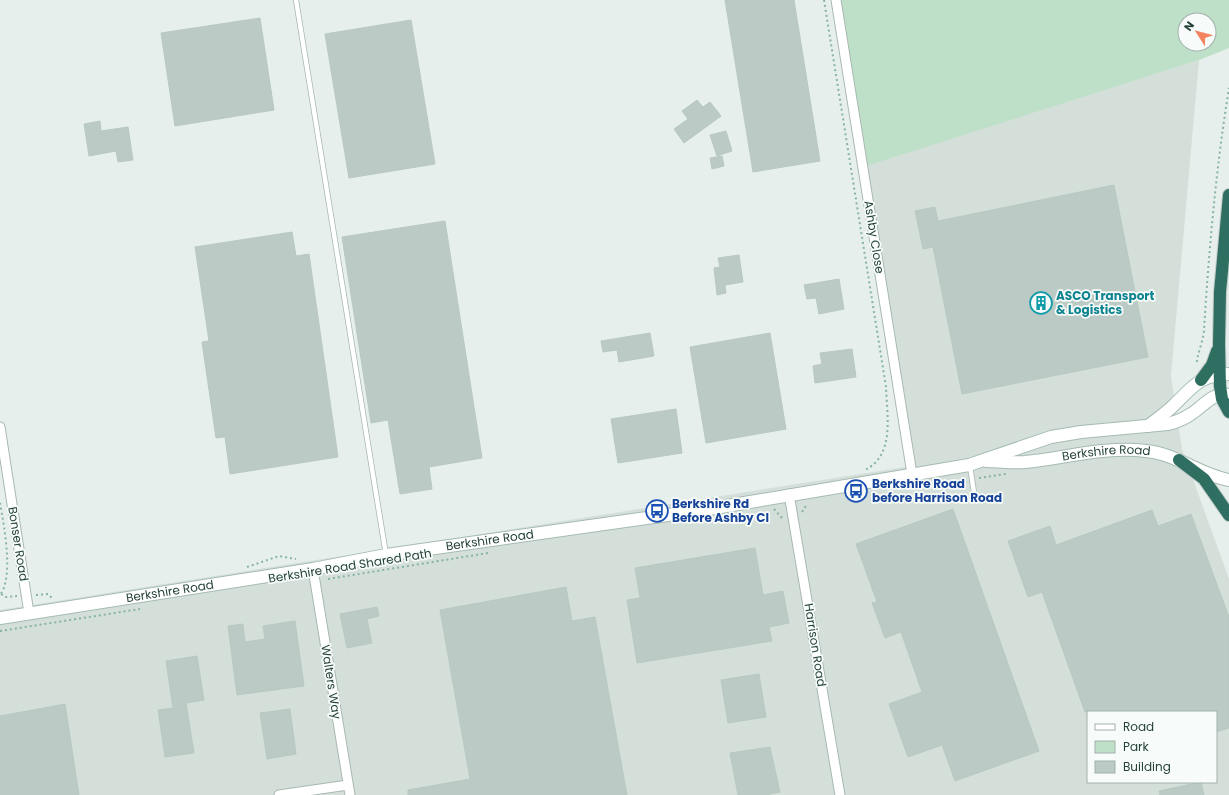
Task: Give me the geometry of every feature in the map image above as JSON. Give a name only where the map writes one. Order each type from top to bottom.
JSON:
[{"type":"highway","points":[[1229,195],[1220,292],[1219,344],[1224,374],[1225,395],[1229,412]]},
{"type":"highway","points":[[1201,380],[1212,365],[1219,344]]},
{"type":"highway","points":[[1179,460],[1204,479],[1229,515]]},
{"type":"main road","points":[[1148,426],[1170,409],[1201,380],[1224,374]]},
{"type":"main road","name":"Berkshire Road","points":[[0,618],[314,575],[386,555],[703,510],[974,463],[1051,437],[1081,432],[1148,426],[1180,421],[1193,413],[1211,398],[1225,395]]},
{"type":"main road","name":"Berkshire Road","points":[[974,463],[1024,462],[1121,450],[1158,452],[1179,460],[1210,476],[1229,480]]},
{"type":"street","name":"Ashby Close","points":[[836,0],[912,474]]},
{"type":"street","name":"Bonser Road","points":[[0,427],[3,465],[29,613]]},
{"type":"street","name":"Harrison Road","points":[[789,494],[840,795]]},
{"type":"street","name":"Walters Way","points":[[314,575],[350,795]]},
{"type":"street","points":[[279,795],[348,785]]},
{"type":"lane","points":[[296,0],[386,555]]},
{"type":"lane","points":[[974,463],[975,499]]},
{"type":"path","points":[[824,0],[886,387],[888,426],[885,448],[881,457],[871,467],[863,471]]},
{"type":"path","points":[[1197,362],[1196,358],[1204,340],[1209,246],[1229,88]]},
{"type":"path","points":[[992,476],[1008,474]]},
{"type":"path","points":[[0,503],[7,544],[5,589],[1,595],[26,596],[48,594],[53,599]]},
{"type":"path","points":[[769,508],[779,513],[782,518],[794,517]]},
{"type":"path","name":"Berkshire Road Shared Path","points":[[314,575],[488,553]]},
{"type":"path","points":[[242,568],[279,556],[296,559],[303,558]]},
{"type":"path","points":[[0,631],[142,609]]},
{"type":"shaded area","points":[[1199,60],[1171,376],[1182,449],[1229,579],[1229,795],[0,795],[0,610],[911,466],[862,166]]},
{"type":"green space","points":[[836,0],[1229,0],[1229,48],[1199,60],[863,167]]},
{"type":"building","points":[[725,0],[794,0],[820,161],[753,172]]},
{"type":"building","points":[[260,18],[274,110],[175,126],[161,33]]},
{"type":"building","points":[[411,20],[435,164],[349,178],[325,34]]},
{"type":"building","points":[[697,100],[703,107],[710,102],[721,116],[684,143],[674,129],[688,119],[682,111]]},
{"type":"building","points":[[100,121],[101,131],[128,127],[133,160],[118,162],[116,151],[89,156],[84,124]]},
{"type":"building","points":[[726,131],[732,151],[717,156],[710,135]]},
{"type":"building","points":[[722,156],[724,166],[712,169],[710,158]]},
{"type":"building","name":"ASCO Transport & Logistics","points":[[1114,185],[1148,357],[962,394],[933,247],[923,249],[915,211],[935,207],[938,221]]},
{"type":"building","points":[[445,221],[482,458],[429,467],[432,489],[400,494],[388,420],[371,423],[342,237]]},
{"type":"building","points":[[292,232],[296,256],[309,254],[338,457],[230,474],[225,437],[216,438],[202,342],[209,341],[195,247]]},
{"type":"building","points":[[739,255],[743,282],[725,285],[726,293],[717,295],[714,268],[720,267],[718,258]]},
{"type":"building","points":[[839,279],[844,309],[819,314],[816,298],[807,299],[804,285]]},
{"type":"building","points":[[650,333],[654,356],[619,362],[617,350],[603,352],[601,341]]},
{"type":"building","points":[[770,333],[786,429],[706,443],[690,347]]},
{"type":"building","points":[[852,349],[856,377],[815,383],[813,366],[822,364],[820,353]]},
{"type":"building","points":[[676,409],[682,453],[618,463],[611,419]]},
{"type":"building","points":[[953,509],[1039,751],[955,781],[942,745],[908,757],[889,704],[922,692],[901,632],[885,638],[872,603],[877,602],[856,544]]},
{"type":"building","points":[[1152,510],[1158,526],[1191,514],[1229,617],[1229,728],[1217,732],[1217,711],[1085,712],[1042,592],[1028,597],[1008,541],[1050,526],[1056,545]]},
{"type":"building","points":[[755,548],[763,595],[783,591],[789,623],[769,627],[772,641],[637,663],[627,600],[640,598],[635,568]]},
{"type":"building","points":[[566,587],[572,621],[595,617],[627,795],[408,795],[408,790],[470,779],[440,610]]},
{"type":"building","points":[[377,607],[379,616],[367,619],[372,643],[347,648],[340,614]]},
{"type":"building","points":[[295,621],[304,686],[237,695],[228,626],[243,624],[245,642],[265,639],[263,626]]},
{"type":"building","points":[[197,656],[204,700],[186,703],[194,753],[165,757],[158,710],[173,708],[166,661]]},
{"type":"building","points":[[759,674],[766,717],[728,723],[721,680]]},
{"type":"building","points":[[65,704],[79,795],[0,795],[0,716]]},
{"type":"building","points":[[290,709],[296,754],[267,759],[260,713]]},
{"type":"building","points":[[770,747],[780,792],[766,795],[738,795],[730,753]]},
{"type":"building","points":[[1201,783],[1204,795],[1160,795],[1159,791]]},
{"type":"place","name":"ASCO Transport & Logistics","points":[[1041,303]]},
{"type":"place","name":"Berkshire Road before Harrison Road","points":[[856,491]]},
{"type":"place","name":"Berkshire Rd Before Ashby Cl","points":[[657,511]]}]
